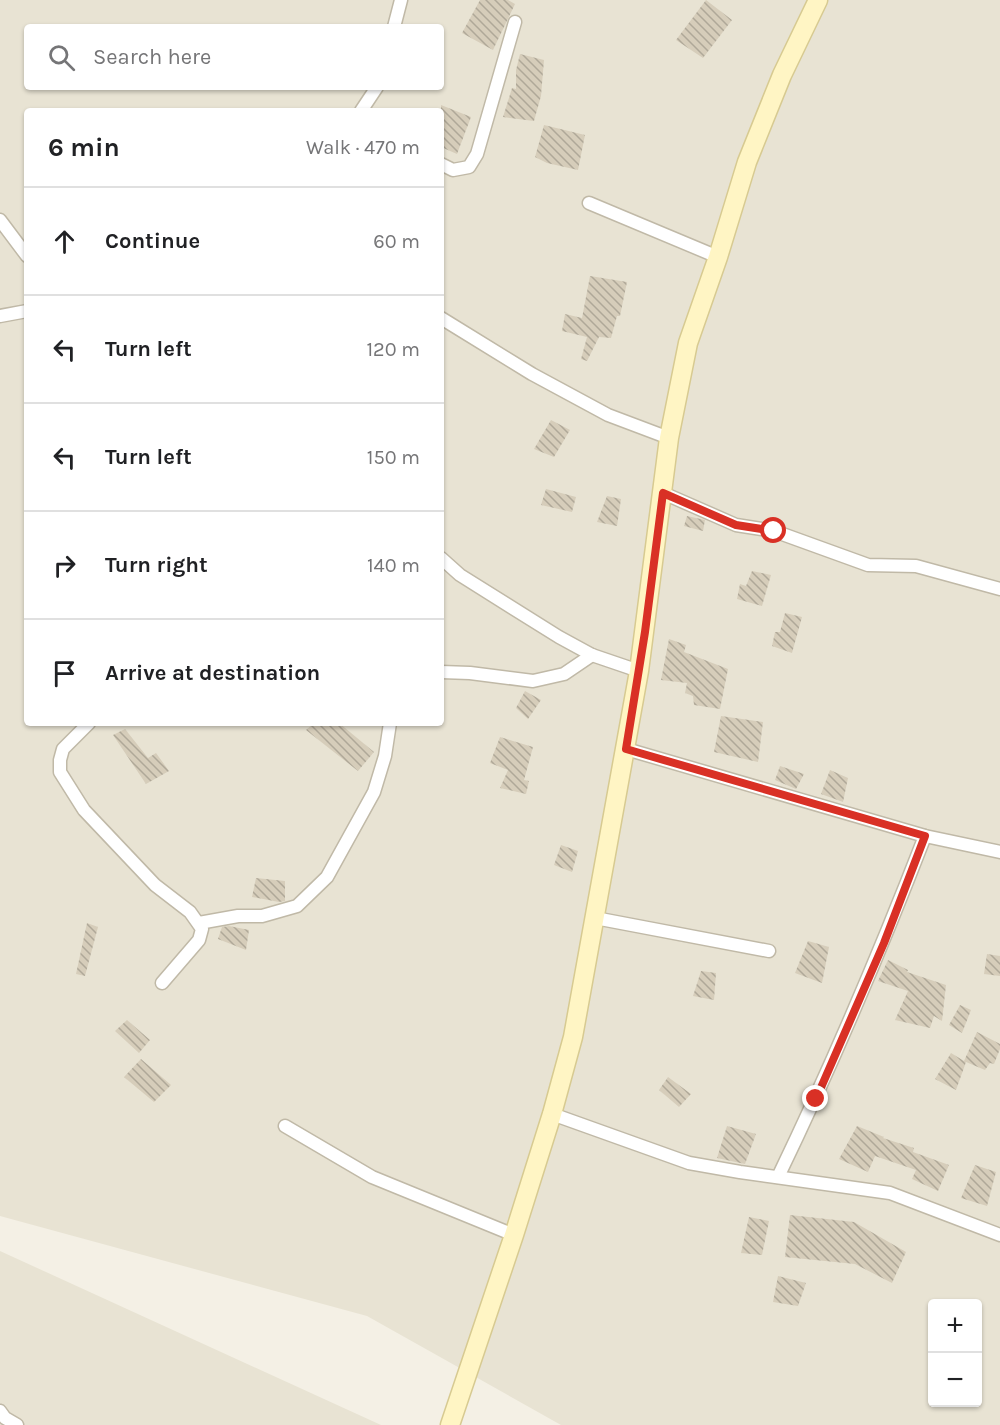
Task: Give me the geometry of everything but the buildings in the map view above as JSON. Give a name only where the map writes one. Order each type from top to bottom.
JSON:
[{"type":"main road","points":[[450,1425],[514,1235],[552,1114],[573,1037],[639,671],[669,438],[688,343],[718,257],[747,162],[782,75],[818,0]]},
{"type":"street","points":[[395,24],[401,0]]},
{"type":"street","points":[[444,166],[453,170],[469,167],[477,154],[515,22]]},
{"type":"street","points":[[364,108],[375,90]]},
{"type":"street","points":[[589,203],[718,257]]},
{"type":"street","points":[[0,220],[24,252]]},
{"type":"street","points":[[0,316],[24,312]]},
{"type":"street","points":[[444,320],[532,374],[608,415],[669,438]]},
{"type":"street","points":[[663,493],[736,525],[774,531],[868,565],[916,566],[1000,589]]},
{"type":"street","points":[[444,561],[460,575],[559,637],[592,655],[639,671]]},
{"type":"street","points":[[444,672],[533,681],[564,674],[592,655]]},
{"type":"street","points":[[86,726],[63,749],[60,772],[84,810],[155,885],[190,912],[202,929],[199,940],[162,983]]},
{"type":"street","points":[[199,923],[238,916],[262,916],[297,906],[327,877],[374,792],[385,756],[390,726]]},
{"type":"street","points":[[626,749],[925,836],[1000,852]]},
{"type":"street","points":[[778,1177],[816,1099],[884,943],[925,836]]},
{"type":"street","points":[[595,918],[769,951]]},
{"type":"street","points":[[552,1114],[689,1162],[740,1173],[890,1193],[1000,1234]]},
{"type":"street","points":[[285,1126],[372,1177],[514,1235]]},
{"type":"street","points":[[2,1417],[17,1425]]},
{"type":"shaded area","points":[[0,0],[1000,0],[1000,1425],[561,1425],[367,1316],[0,1216]]},
{"type":"shaded area","points":[[0,1251],[381,1425],[0,1425]]},
{"type":"route","points":[[774,531],[736,525],[663,493],[645,632],[626,749],[925,836],[884,943],[816,1099]]}]
